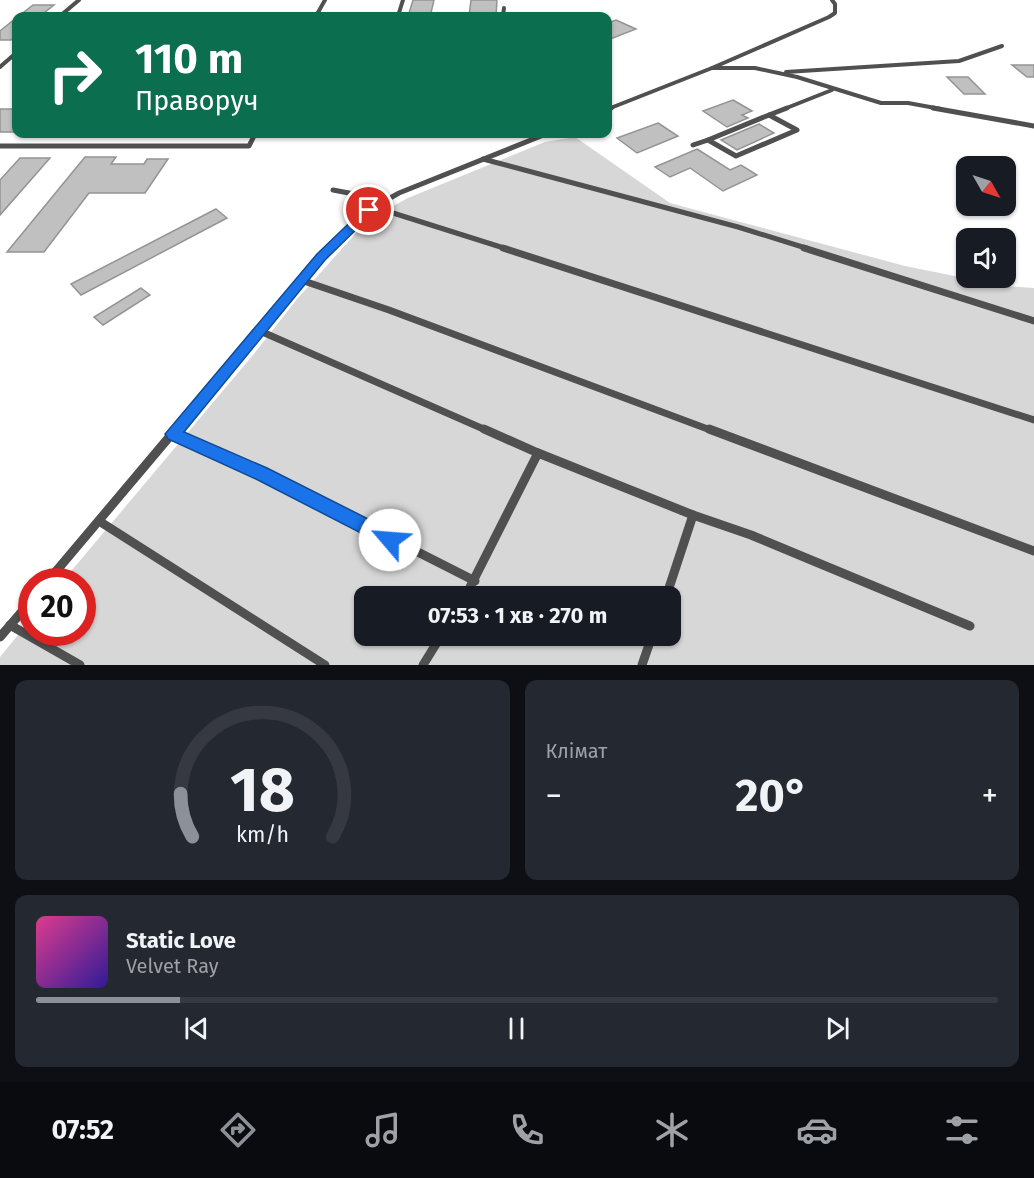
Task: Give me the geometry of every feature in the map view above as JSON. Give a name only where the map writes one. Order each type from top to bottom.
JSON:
[{"type":"lane","points":[[65,12],[79,0]]},
{"type":"lane","points":[[612,107],[712,68],[829,17],[835,13],[835,4],[832,0]]},
{"type":"lane","points":[[504,8],[504,12]]},
{"type":"lane","points":[[780,72],[959,61],[1002,46]]},
{"type":"lane","points":[[0,67],[12,56]]},
{"type":"lane","points":[[712,68],[730,65],[780,72],[831,90],[884,104],[909,103],[1034,126]]},
{"type":"lane","points":[[693,146],[831,90]]},
{"type":"lane","points":[[708,140],[736,156],[797,130],[769,115]]},
{"type":"lane","points":[[0,146],[249,146],[253,138]]},
{"type":"lane","points":[[59,568],[321,257],[372,209],[399,193],[536,138]]},
{"type":"lane","points":[[483,159],[738,227],[1034,321]]},
{"type":"lane","points":[[333,190],[349,191],[359,196],[372,209],[829,351],[1034,420]]},
{"type":"lane","points":[[301,280],[389,310],[1034,551]]},
{"type":"lane","points":[[260,331],[538,453],[693,515],[751,535],[970,626]]},
{"type":"lane","points":[[173,434],[262,474],[475,581]]},
{"type":"lane","points":[[472,586],[538,453]]},
{"type":"lane","points":[[670,586],[693,515]]},
{"type":"lane","points":[[99,521],[325,665]]},
{"type":"lane","points":[[0,637],[18,616]]},
{"type":"lane","points":[[10,625],[80,665]]},
{"type":"lane","points":[[423,665],[435,646]]},
{"type":"lane","points":[[642,665],[649,646]]},
{"type":"shaded area","points":[[576,138],[670,203],[905,266],[956,276],[956,288],[1034,288],[1034,665],[0,665],[0,657],[18,635],[18,646],[96,646],[96,568],[74,568],[253,355],[297,299],[357,232],[375,216],[408,198],[545,142]]},
{"type":"building","points":[[413,0],[434,0],[431,12],[409,12]]},
{"type":"building","points":[[471,0],[497,0],[496,12],[470,12]]},
{"type":"building","points":[[33,5],[54,5],[45,12],[24,12]]},
{"type":"building","points":[[616,20],[636,29],[612,38],[612,22]]},
{"type":"building","points":[[12,21],[12,39],[0,40],[0,31]]},
{"type":"building","points":[[1012,65],[1034,65],[1034,77],[1027,77]]},
{"type":"building","points":[[947,77],[968,77],[985,94],[964,94]]},
{"type":"building","points":[[733,100],[752,111],[742,115],[748,118],[727,127],[703,111]]},
{"type":"building","points":[[0,109],[12,109],[12,132],[0,132]]},
{"type":"building","points":[[658,123],[678,136],[637,153],[617,138]]},
{"type":"building","points":[[759,124],[774,133],[737,150],[721,140]]},
{"type":"building","points":[[697,149],[730,170],[741,165],[757,175],[723,191],[690,168],[670,177],[655,167]]},
{"type":"building","points":[[85,157],[116,157],[111,164],[144,164],[147,159],[168,159],[145,193],[89,193],[44,252],[7,252]]},
{"type":"building","points":[[20,158],[50,158],[0,215],[0,180]]},
{"type":"building","points":[[216,209],[227,218],[81,295],[71,284]]},
{"type":"building","points":[[141,288],[150,295],[103,325],[94,317]]},
{"type":"route","points":[[369,210],[321,257],[173,434],[262,474],[390,540]]}]
